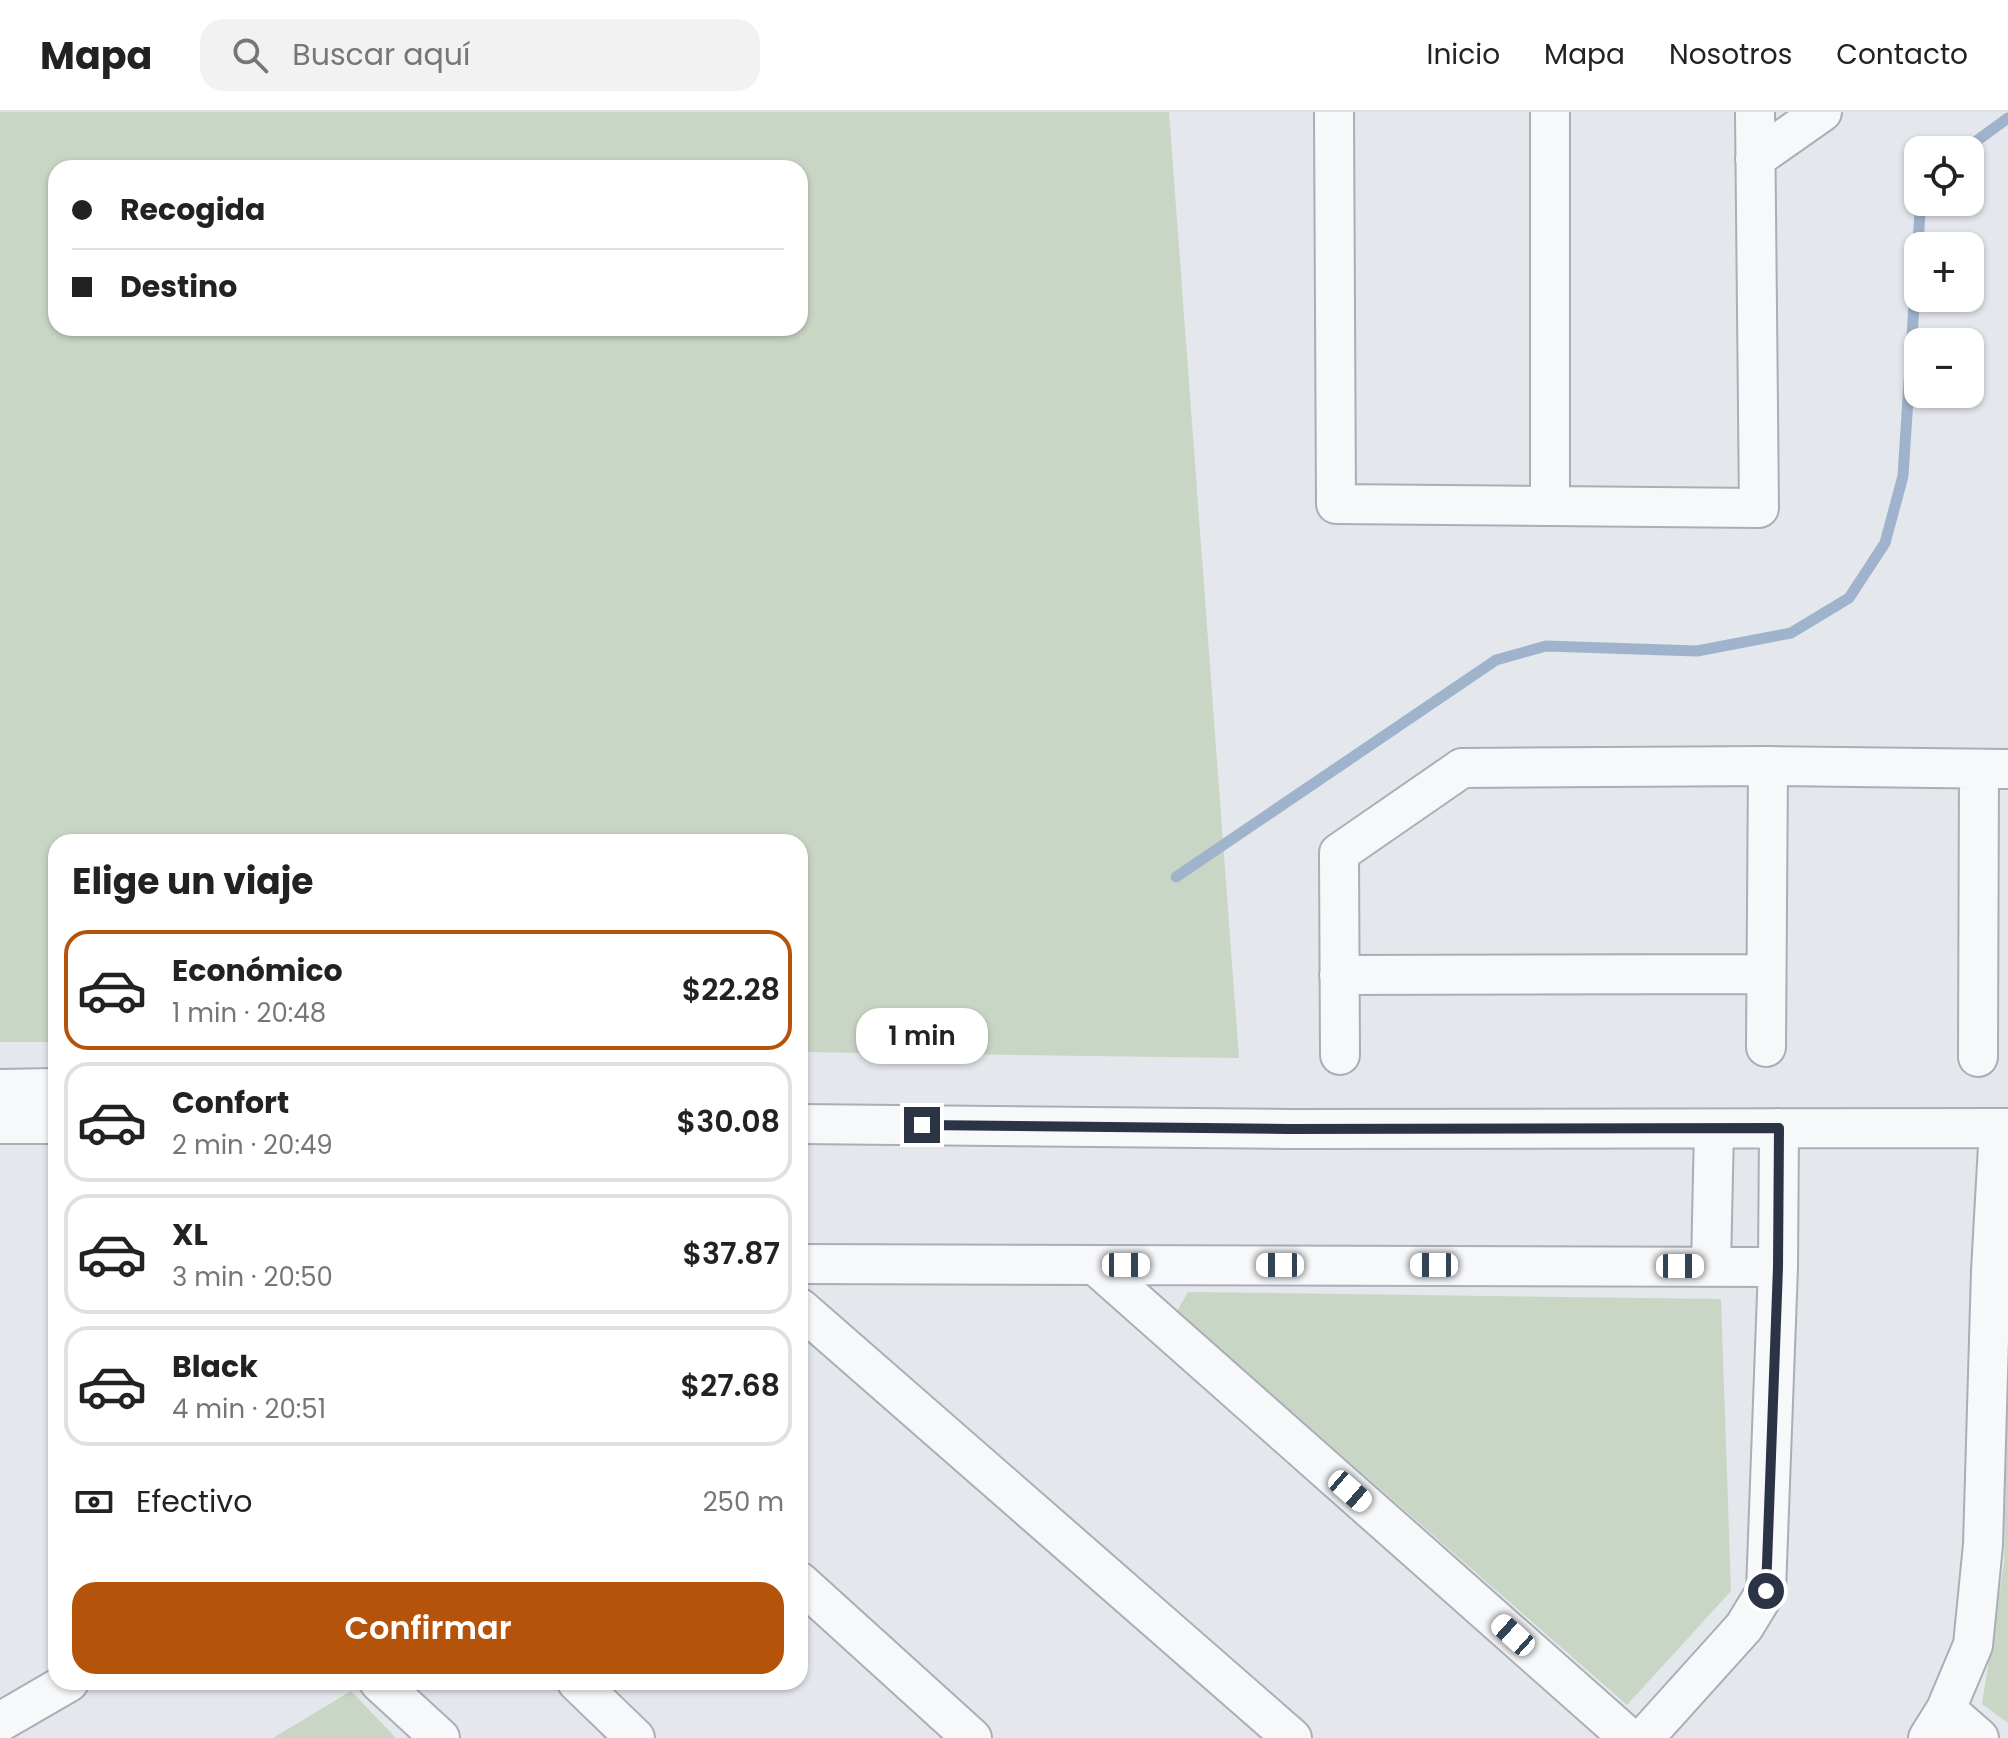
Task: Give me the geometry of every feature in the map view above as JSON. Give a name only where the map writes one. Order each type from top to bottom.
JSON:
[{"type":"street","points":[[1334,112],[1336,504],[1759,508],[1755,112]]},
{"type":"street","points":[[1550,112],[1550,506]]},
{"type":"street","points":[[1755,159],[1822,112]]},
{"type":"street","points":[[1766,1047],[1768,766]]},
{"type":"street","points":[[1340,1055],[1339,853],[1462,768],[1768,766],[1993,770],[1993,971],[1978,1057]]},
{"type":"street","points":[[1339,975],[1766,974]]},
{"type":"street","points":[[0,1089],[48,1090]]},
{"type":"street","points":[[0,1124],[48,1124]]},
{"type":"street","points":[[808,1124],[1274,1129],[2004,1128],[2000,1271],[1983,1545],[1973,1645],[1937,1724],[1979,1738]]},
{"type":"street","points":[[1644,1738],[1744,1627],[1766,1591],[1778,1267],[1779,1128]]},
{"type":"street","points":[[1711,1266],[1714,1129]]},
{"type":"street","points":[[808,1264],[1778,1267]]},
{"type":"street","points":[[1095,1265],[1629,1738]]},
{"type":"street","points":[[808,1315],[1292,1738]]},
{"type":"street","points":[[808,1589],[972,1738]]},
{"type":"street","points":[[0,1722],[55,1690]]},
{"type":"street","points":[[388,1690],[440,1738]]},
{"type":"street","points":[[585,1690],[635,1738]]},
{"type":"green space","points":[[0,112],[1169,112],[1239,1058],[808,1052],[808,834],[48,834],[48,1042],[0,1042]]},
{"type":"green space","points":[[1188,1292],[1721,1299],[1731,1591],[1627,1705],[1177,1311]]},
{"type":"green space","points":[[2008,1366],[2008,1723],[1982,1704],[2004,1563]]},
{"type":"green space","points":[[351,1691],[396,1738],[273,1738]]},
{"type":"waterway","points":[[1983,136],[2008,118]]},
{"type":"waterway","points":[[1176,877],[1496,660],[1546,646],[1697,651],[1791,633],[1849,598],[1885,543],[1903,476],[1920,216]]},
{"type":"route","points":[[922,1125],[1289,1129],[1779,1128],[1778,1267],[1766,1591]]}]
